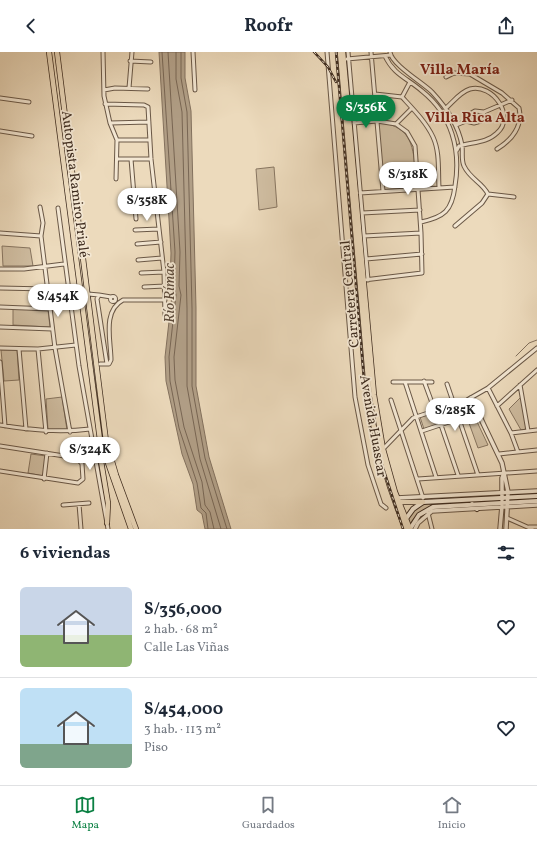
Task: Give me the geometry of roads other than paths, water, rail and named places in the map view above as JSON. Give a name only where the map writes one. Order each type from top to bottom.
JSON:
[{"type":"highway","name":"Autopista Ramiro Prialé","points":[[49,52],[78,284],[101,443],[131,529]]},
{"type":"highway","name":"Autopista Ramiro Prialé","points":[[56,52],[106,441],[116,475],[136,529]]},
{"type":"highway","name":"Carretera Central","points":[[340,52],[361,259],[366,280],[374,395],[383,449],[398,500],[410,529]]},
{"type":"highway","name":"Carretera Central","points":[[343,52],[346,59],[371,414],[380,455],[391,493],[406,529]]},
{"type":"highway","points":[[101,443],[99,449],[108,503],[107,523]]},
{"type":"highway","points":[[398,500],[423,500]]},
{"type":"main road","points":[[475,494],[476,499]]},
{"type":"main road","points":[[404,524],[406,518],[413,509],[423,500],[502,505],[508,502],[537,496]]},
{"type":"main road","points":[[410,529],[415,520],[423,512],[440,506],[476,499],[502,498],[508,502],[537,501]]},
{"type":"main road","points":[[472,504],[477,509]]},
{"type":"main road","points":[[437,511],[440,506]]},
{"type":"street","points":[[103,52],[105,104],[110,123],[117,140],[116,180]]},
{"type":"street","points":[[130,88],[130,61],[132,52]]},
{"type":"street","points":[[194,52],[195,90]]},
{"type":"street","name":"Avenida Huascar","points":[[327,52],[355,397],[368,465],[381,504],[386,508]]},
{"type":"street","points":[[348,52],[346,59],[354,123],[364,236],[361,259],[422,254]]},
{"type":"street","points":[[371,52],[383,191]]},
{"type":"street","points":[[346,59],[385,56],[390,54],[399,66],[431,91],[446,108],[456,125],[462,145],[463,165],[472,178],[482,186],[488,194],[514,197]]},
{"type":"street","points":[[385,56],[394,71],[430,98],[441,111],[451,128],[457,150],[458,170],[454,196],[446,212],[434,219],[421,222]]},
{"type":"street","points":[[130,61],[151,62]]},
{"type":"street","points":[[446,77],[454,73],[470,74],[502,92],[519,108],[520,122],[507,143],[497,149]]},
{"type":"street","points":[[402,97],[410,82]]},
{"type":"street","points":[[104,90],[130,88],[148,89]]},
{"type":"street","points":[[446,108],[470,89],[482,89],[490,92],[501,105],[503,114],[502,124],[498,132],[490,138],[462,145],[457,150]]},
{"type":"street","points":[[375,94],[402,97],[423,120],[434,138],[438,158],[439,187]]},
{"type":"street","points":[[0,98],[29,102]]},
{"type":"street","points":[[466,121],[468,115],[475,111],[484,112],[512,100]]},
{"type":"street","points":[[105,104],[144,104],[148,107],[151,159],[164,272],[165,316]]},
{"type":"street","points":[[396,124],[412,108]]},
{"type":"street","points":[[456,125],[466,121],[474,123],[481,121],[484,112]]},
{"type":"street","points":[[354,123],[377,121],[396,124],[407,132],[415,146],[419,188],[423,271],[421,274],[366,280]]},
{"type":"street","points":[[110,123],[149,122]]},
{"type":"street","points":[[0,131],[32,136]]},
{"type":"street","points":[[117,140],[150,140]]},
{"type":"street","points":[[117,159],[151,159]]},
{"type":"street","points":[[130,159],[136,219]]},
{"type":"street","points":[[381,169],[417,166]]},
{"type":"street","points":[[360,193],[455,186]]},
{"type":"street","points":[[455,226],[482,203],[488,194]]},
{"type":"street","points":[[40,207],[43,224],[40,236],[52,329],[70,432]]},
{"type":"street","points":[[58,208],[64,264],[76,345],[108,529]]},
{"type":"street","points":[[362,213],[420,210]]},
{"type":"street","points":[[135,230],[159,229]]},
{"type":"street","points":[[0,233],[40,236]]},
{"type":"street","points":[[364,236],[422,233]]},
{"type":"street","points":[[137,244],[161,242]]},
{"type":"street","points":[[138,260],[162,258]]},
{"type":"street","points":[[0,269],[44,267],[64,264]]},
{"type":"street","points":[[141,273],[164,272]]},
{"type":"street","points":[[144,287],[165,286]]},
{"type":"street","points":[[0,288],[47,289]]},
{"type":"street","points":[[88,294],[103,294],[111,297]]},
{"type":"street","points":[[99,295],[97,299],[107,364]]},
{"type":"street","points":[[100,364],[110,363],[111,360],[109,323],[113,309],[119,303],[123,300],[165,300]]},
{"type":"street","points":[[0,307],[50,309]]},
{"type":"street","points":[[0,327],[52,329]]},
{"type":"street","points":[[0,348],[38,349],[76,345]]},
{"type":"street","points":[[383,449],[401,430],[418,416],[471,398],[488,388],[537,348]]},
{"type":"street","points":[[18,349],[26,429]]},
{"type":"street","points":[[38,349],[46,432]]},
{"type":"street","points":[[0,362],[5,426]]},
{"type":"street","points":[[497,406],[537,370]]},
{"type":"street","points":[[424,381],[435,411]]},
{"type":"street","points":[[393,382],[432,382]]},
{"type":"street","points":[[405,382],[418,416],[436,477]]},
{"type":"street","points":[[447,384],[478,474]]},
{"type":"street","points":[[520,385],[528,431]]},
{"type":"street","points":[[488,388],[511,433],[518,452]]},
{"type":"street","points":[[471,398],[499,454],[504,472],[508,492],[506,529]]},
{"type":"street","points":[[392,400],[418,479],[423,500],[475,494],[537,491]]},
{"type":"street","points":[[422,431],[458,419]]},
{"type":"street","points":[[0,425],[46,432],[90,430]]},
{"type":"street","points":[[441,425],[458,475]]},
{"type":"street","points":[[511,433],[537,430]]},
{"type":"street","points":[[0,446],[48,453],[80,460],[83,479],[78,483],[44,479],[0,471]]},
{"type":"street","points":[[499,454],[537,450]]},
{"type":"street","points":[[44,479],[48,453]]},
{"type":"street","points":[[418,479],[458,475],[537,471]]},
{"type":"street","points":[[500,529],[502,478],[504,472]]},
{"type":"street","points":[[508,502],[537,505]]},
{"type":"street","points":[[63,505],[89,503]]},
{"type":"street","points":[[79,504],[81,529]]},
{"type":"street","points":[[415,529],[418,523],[428,513],[437,511],[477,509],[502,505]]},
{"type":"street","points":[[428,513],[432,529]]},
{"type":"street","points":[[507,518],[531,528],[537,527]]},
{"type":"water","points":[[159,52],[185,52],[185,78],[191,111],[196,308],[196,386],[209,457],[231,529],[205,529],[202,514],[197,510],[193,484],[182,454],[166,381],[165,357],[172,295],[170,286],[171,253]]},
{"type":"waterway","points":[[516,356],[529,343],[537,340]]},
{"type":"railway","points":[[314,52],[328,67],[336,82]]},
{"type":"railway","points":[[336,52],[365,392],[370,428],[403,529]]},
{"type":"district","name":"Villa María","points":[[460,69]]},
{"type":"district","name":"Villa Rica Alta","points":[[475,117]]},
{"type":"water label","name":"Río Rímac","points":[[169,293]]}]
